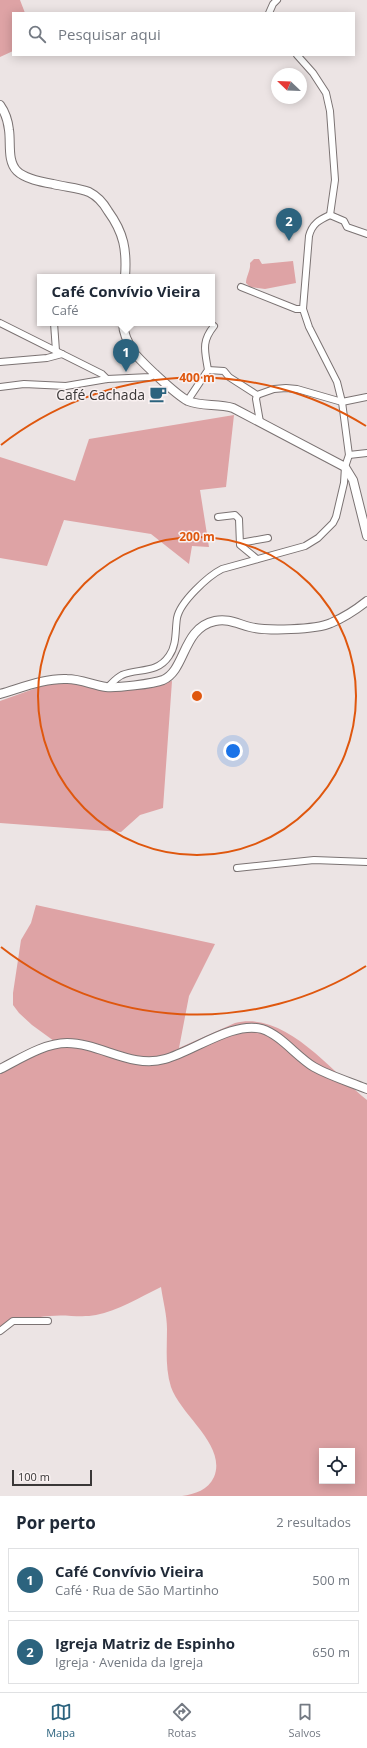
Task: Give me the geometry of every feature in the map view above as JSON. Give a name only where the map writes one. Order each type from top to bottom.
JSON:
[{"type":"main road","points":[[0,105],[4,112],[9,129],[11,160],[13,167],[18,173],[38,181],[89,192],[100,200],[114,220],[122,236],[127,259],[126,274]]},
{"type":"main road","points":[[123,326],[123,331],[136,354],[156,374],[188,400],[201,404],[225,405],[345,466],[353,480],[367,536]]},
{"type":"main road","points":[[0,694],[54,679],[69,678],[108,687],[152,683],[163,680],[172,673],[191,638],[201,628],[214,621],[228,620],[251,627],[266,628],[320,627],[332,623],[367,601]]},
{"type":"main road","points":[[0,1069],[45,1048],[62,1043],[80,1044],[135,1059],[164,1059],[226,1033],[240,1029],[255,1028],[273,1034],[314,1067],[367,1089]]},
{"type":"street","points":[[270,12],[273,4],[277,0]]},
{"type":"street","points":[[298,56],[313,73],[326,93],[330,111],[335,180],[330,215]]},
{"type":"street","points":[[108,687],[122,675],[157,668],[163,663],[169,656],[175,641],[179,610],[214,573],[313,543],[333,523],[339,508],[345,466],[349,454],[338,382],[309,327],[303,309],[309,236],[312,227],[320,220],[330,215],[344,221],[347,227],[367,234]]},
{"type":"street","points":[[241,287],[296,309],[303,309]]},
{"type":"street","points":[[0,323],[102,374],[107,378]]},
{"type":"street","points":[[55,326],[59,352]]},
{"type":"street","points":[[188,400],[208,370],[204,345],[214,326]]},
{"type":"street","points":[[0,362],[47,358],[59,352]]},
{"type":"street","points":[[208,370],[224,371],[229,377],[257,395]]},
{"type":"street","points":[[0,387],[24,384],[66,386],[107,378],[150,377],[156,374]]},
{"type":"street","points":[[257,395],[274,389],[297,389],[342,402],[367,397]]},
{"type":"street","points":[[257,395],[256,399],[260,422]]},
{"type":"street","points":[[349,454],[367,454]]},
{"type":"street","points":[[218,517],[235,515],[239,519],[240,545],[257,559]]},
{"type":"street","points":[[240,543],[268,538]]},
{"type":"street","points":[[237,868],[314,860],[367,862]]},
{"type":"street","points":[[0,1331],[13,1321],[48,1322]]},
{"type":"shaded area","points":[[0,0],[20,0],[25,12],[12,12],[12,51],[0,57]]},
{"type":"shaded area","points":[[254,259],[259,259],[262,264],[293,261],[296,283],[265,289],[250,287],[246,283],[246,280],[250,263]]},
{"type":"shaded area","points":[[234,415],[226,487],[200,490],[209,547],[192,546],[189,564],[151,534],[64,520],[47,566],[0,558],[0,457],[75,481],[89,439]]},
{"type":"shaded area","points":[[172,681],[163,808],[140,815],[121,832],[0,823],[0,701],[53,682],[116,689]]},
{"type":"shaded area","points":[[36,905],[215,944],[189,996],[179,1048],[235,1023],[254,1021],[272,1026],[290,1034],[307,1046],[367,1100],[367,1496],[182,1496],[196,1493],[205,1488],[214,1477],[216,1465],[214,1454],[209,1442],[176,1398],[171,1387],[167,1365],[166,1318],[161,1287],[121,1307],[96,1315],[44,1317],[25,1320],[0,1327],[0,1064],[54,1041],[32,1025],[13,1005],[13,993],[21,940],[31,923]]},
{"type":"place","name":"Igreja Matriz de Espinho","points":[[289,241]]},
{"type":"place","name":"Café Convívio Vieira","points":[[126,372]]},
{"type":"place","name":"Café Cachada","points":[[158,394]]}]
